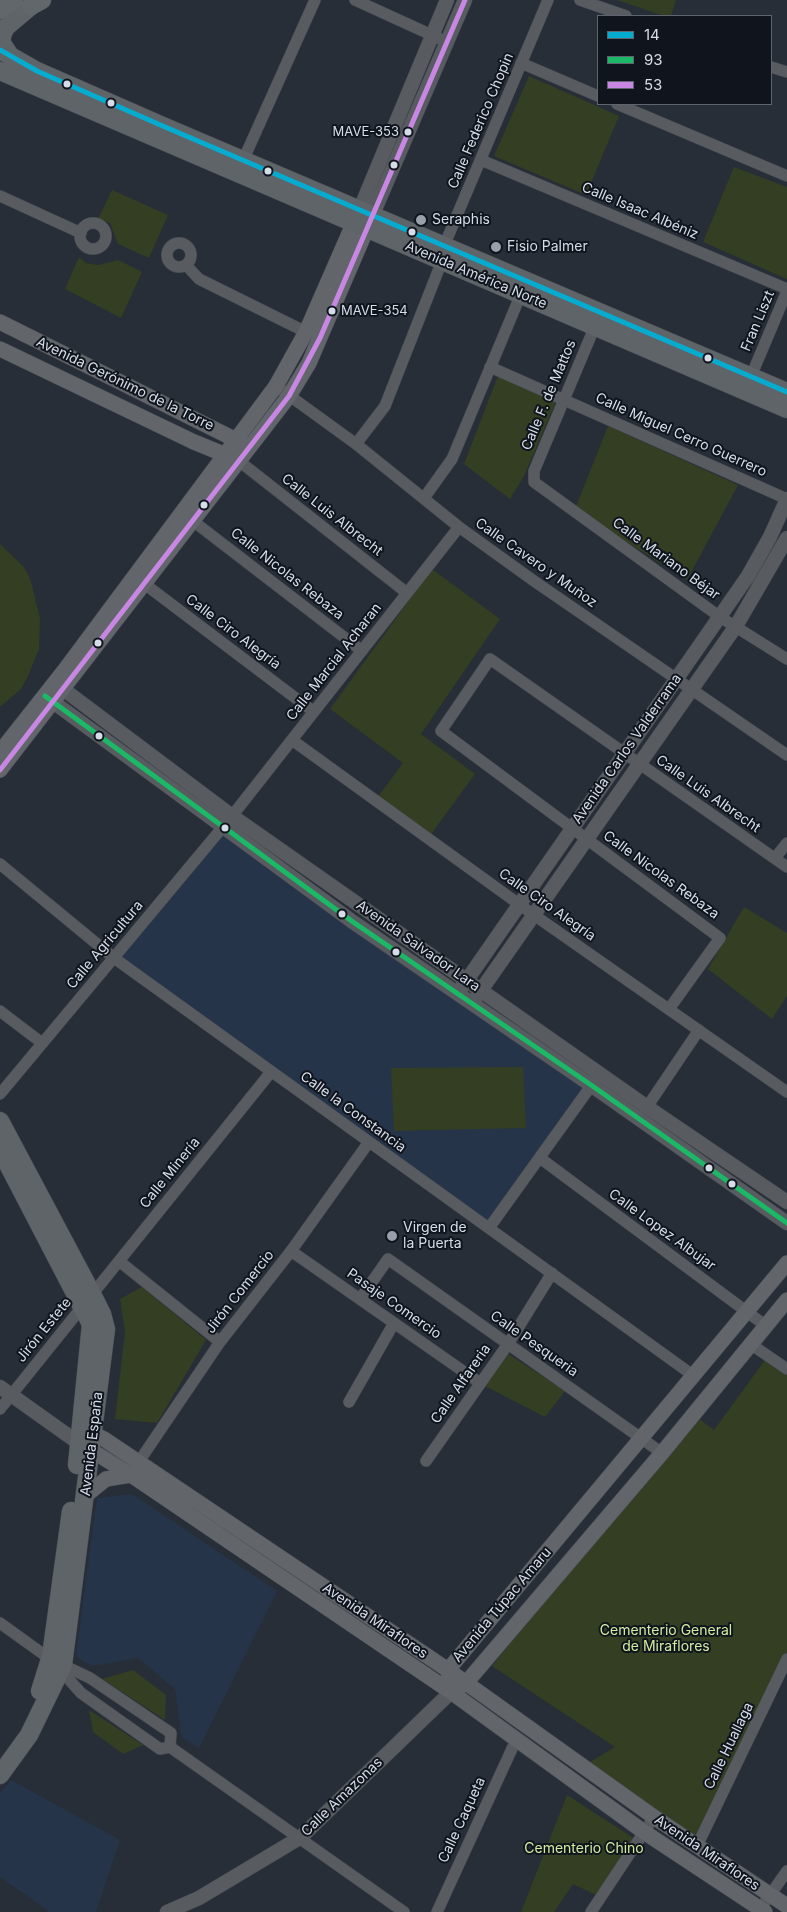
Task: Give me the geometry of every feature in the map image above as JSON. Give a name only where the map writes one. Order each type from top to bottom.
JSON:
[{"type":"highway","points":[[0,10],[29,2]]},
{"type":"main road","points":[[0,17],[29,2]]},
{"type":"main road","points":[[7,54],[1,42],[3,34],[6,27],[29,2]]},
{"type":"main road","name":"Avenida América Norte","points":[[7,54],[163,133]]},
{"type":"main road","name":"Avenida América Norte","points":[[0,71],[163,133],[364,218],[443,254],[748,384],[787,409]]},
{"type":"main road","points":[[0,770],[49,700],[140,580],[205,480],[276,386],[306,332],[364,218]]},
{"type":"main road","points":[[140,580],[193,521],[290,396],[309,363],[364,218]]},
{"type":"main road","name":"Avenida América Norte","points":[[443,254],[520,294],[595,326],[748,384],[787,392]]},
{"type":"main road","name":"Avenida Gerónimo de la Torre","points":[[0,322],[236,438],[249,448]]},
{"type":"main road","name":"Avenida Gerónimo de la Torre","points":[[0,349],[194,442],[239,461]]},
{"type":"main road","points":[[194,442],[206,461],[205,480]]},
{"type":"main road","points":[[0,752],[49,700]]},
{"type":"main road","name":"Avenida España","points":[[0,1121],[87,1300]]},
{"type":"main road","name":"Avenida España","points":[[0,1149],[87,1300],[102,1314],[106,1329],[87,1439],[58,1665],[43,1687],[19,1734],[0,1759]]},
{"type":"main road","name":"Avenida Túpac Amaru","points":[[787,1263],[643,1439],[508,1596],[448,1670],[451,1692],[466,1683],[662,1453],[787,1300]]},
{"type":"main road","name":"Avenida España","points":[[0,1775],[29,1735],[58,1665],[85,1496],[87,1439]]},
{"type":"main road","name":"Avenida Miraflores","points":[[87,1439],[344,1600],[448,1670],[654,1817],[787,1906]]},
{"type":"main road","points":[[85,1496],[106,1479],[134,1469]]},
{"type":"main road","name":"Avenida Miraflores","points":[[134,1469],[335,1615],[451,1692],[644,1832],[761,1911]]},
{"type":"main road","points":[[508,1596],[527,1611]]},
{"type":"main road","points":[[335,1615],[344,1600]]},
{"type":"main road","points":[[574,1780],[583,1766]]},
{"type":"street","points":[[241,166],[315,0]]},
{"type":"street","points":[[355,0],[447,42]]},
{"type":"street","points":[[364,218],[447,0]]},
{"type":"street","points":[[364,218],[466,0]]},
{"type":"street","name":"Calle Federico Chopin","points":[[356,444],[385,406],[443,254],[548,0]]},
{"type":"street","points":[[580,0],[623,15]]},
{"type":"street","points":[[521,63],[597,96]]},
{"type":"street","points":[[772,66],[787,72]]},
{"type":"street","points":[[619,105],[787,176]]},
{"type":"street","name":"Calle Isaac Albéniz","points":[[481,160],[787,290]]},
{"type":"street","points":[[0,196],[81,233]]},
{"type":"street","points":[[186,265],[199,280],[306,332]]},
{"type":"street","name":"Fran Liszt","points":[[748,384],[787,290]]},
{"type":"street","points":[[424,498],[452,459],[520,294]]},
{"type":"street","name":"Calle F. de Mattos","points":[[533,477],[595,326]]},
{"type":"street","name":"Calle Miguel Cerro Guerrero","points":[[490,367],[787,499]]},
{"type":"street","name":"Calle Cavero y Muñoz","points":[[276,386],[356,444],[459,527],[787,755]]},
{"type":"street","name":"Calle Luis Albrecht","points":[[239,461],[407,593]]},
{"type":"street","name":"Calle Mariano Béjar","points":[[533,477],[534,482],[720,617],[787,659]]},
{"type":"street","name":"Avenida Carlos Valderrama","points":[[458,993],[748,576],[770,537],[787,499]]},
{"type":"street","name":"Calle Nicolas Rebaza","points":[[193,521],[362,651]]},
{"type":"street","name":"Calle Marcial Acharan","points":[[232,816],[459,527]]},
{"type":"street","name":"Avenida Carlos Valderrama","points":[[472,1003],[736,626],[787,538]]},
{"type":"street","name":"Calle Ciro Alegría","points":[[140,580],[314,712]]},
{"type":"street","name":"Calle Luis Albrecht","points":[[490,659],[787,867]]},
{"type":"street","name":"Calle Nicolas Rebaza","points":[[490,659],[441,731],[720,938],[669,1009]]},
{"type":"street","name":"Avenida Salvador Lara","points":[[60,686],[232,816],[481,990],[596,1080],[787,1223]]},
{"type":"street","name":"Avenida Salvador Lara","points":[[49,700],[353,922],[472,1003],[596,1080],[647,1107],[787,1202]]},
{"type":"street","name":"Calle Ciro Alegría","points":[[292,740],[534,915],[787,1092]]},
{"type":"street","name":"Calle Agricultura","points":[[0,1094],[232,816]]},
{"type":"street","points":[[775,858],[787,843]]},
{"type":"street","name":"Calle la Constancia","points":[[0,864],[114,958],[694,1376]]},
{"type":"street","points":[[353,922],[363,907]]},
{"type":"street","points":[[0,1011],[42,1043]]},
{"type":"street","points":[[647,1107],[699,1030]]},
{"type":"street","name":"Calle Minería","points":[[87,1300],[271,1072]]},
{"type":"street","points":[[489,1228],[596,1080]]},
{"type":"street","name":"Jirón Comercio","points":[[134,1469],[220,1342],[291,1251],[369,1142]]},
{"type":"street","name":"Calle Lopez Albujar","points":[[540,1158],[766,1326]]},
{"type":"street","name":"Pasaje Comercio","points":[[291,1251],[480,1383]]},
{"type":"street","name":"Calle Pesqueria","points":[[360,1299],[388,1259],[662,1453]]},
{"type":"street","points":[[119,1261],[220,1342]]},
{"type":"street","name":"Calle Alfareria","points":[[426,1461],[508,1344],[552,1273]]},
{"type":"street","name":"Jirón Estete","points":[[0,1409],[6,1391],[87,1300]]},
{"type":"street","points":[[349,1402],[394,1323]]},
{"type":"street","points":[[752,1345],[787,1369]]},
{"type":"street","points":[[6,1391],[87,1439]]},
{"type":"street","points":[[0,1623],[58,1665],[90,1678],[171,1733],[170,1747]]},
{"type":"street","name":"Calle Huallaga","points":[[697,1846],[787,1659]]},
{"type":"street","points":[[58,1665],[81,1693],[160,1749],[170,1747],[301,1837],[404,1912]]},
{"type":"street","name":"Calle Amazonas","points":[[167,1912],[199,1898],[301,1837],[451,1692]]},
{"type":"street","name":"Calle Caqueta","points":[[437,1912],[516,1740]]},
{"type":"street","points":[[592,1912],[654,1817]]},
{"type":"street","points":[[761,1911],[787,1871]]},
{"type":"shaded area","points":[[223,832],[590,1087],[489,1228],[114,958]]},
{"type":"shaded area","points":[[132,1494],[277,1591],[199,1748],[182,1737],[175,1689],[138,1658],[91,1666],[76,1656],[97,1498]]},
{"type":"shaded area","points":[[11,1780],[120,1840],[96,1912],[50,1912],[0,1877],[0,1793]]},
{"type":"green space","points":[[617,0],[676,0],[671,15],[661,15]]},
{"type":"green space","points":[[529,76],[619,116],[586,195],[494,156]]},
{"type":"green space","points":[[734,167],[787,187],[787,279],[703,242]]},
{"type":"green space","points":[[112,190],[168,215],[149,258],[118,244],[110,223],[98,219]]},
{"type":"green space","points":[[79,257],[86,263],[98,265],[118,260],[142,272],[121,318],[65,289]]},
{"type":"green space","points":[[498,376],[556,402],[524,476],[510,499],[464,464]]},
{"type":"green space","points":[[608,426],[738,485],[687,580],[575,509]]},
{"type":"green space","points":[[0,544],[24,567],[30,578],[40,618],[39,649],[28,676],[21,689],[0,707]]},
{"type":"green space","points":[[432,569],[500,619],[421,734],[475,774],[429,837],[377,798],[403,763],[330,709]]},
{"type":"green space","points":[[744,907],[787,933],[787,996],[772,1019],[708,969]]},
{"type":"green space","points":[[523,1067],[526,1128],[394,1131],[391,1068]]},
{"type":"green space","points":[[142,1287],[206,1340],[157,1423],[115,1419],[125,1332],[120,1299]]},
{"type":"green space","points":[[507,1353],[565,1391],[545,1417],[485,1386]]},
{"type":"green space","name":"Cementerio General de Miraflores","points":[[768,1356],[787,1370],[787,1659],[697,1846],[583,1766],[615,1747],[492,1666],[694,1415],[714,1430]]},
{"type":"green space","points":[[133,1670],[166,1695],[165,1720],[102,1679]]},
{"type":"green space","points":[[89,1710],[143,1745],[123,1754],[93,1732]]},
{"type":"green space","name":"Cementerio Chino","points":[[567,1795],[635,1839],[596,1895],[573,1884],[554,1912],[521,1912]]},
{"type":"transit line","name":"53","points":[[0,770],[289,396],[320,338],[465,0]]},
{"type":"transit line","name":"14","points":[[0,50],[37,71],[165,127],[787,392]]},
{"type":"transit line","name":"93","points":[[45,696],[353,922],[591,1085],[787,1223]]},
{"type":"place","name":"MAVE-353","points":[[408,132]]},
{"type":"place","name":"Seraphis","points":[[421,220]]},
{"type":"place","name":"Fisio Palmer","points":[[496,247]]},
{"type":"place","name":"MAVE-354","points":[[332,311]]},
{"type":"place","name":"Virgen de la Puerta","points":[[392,1236]]}]
